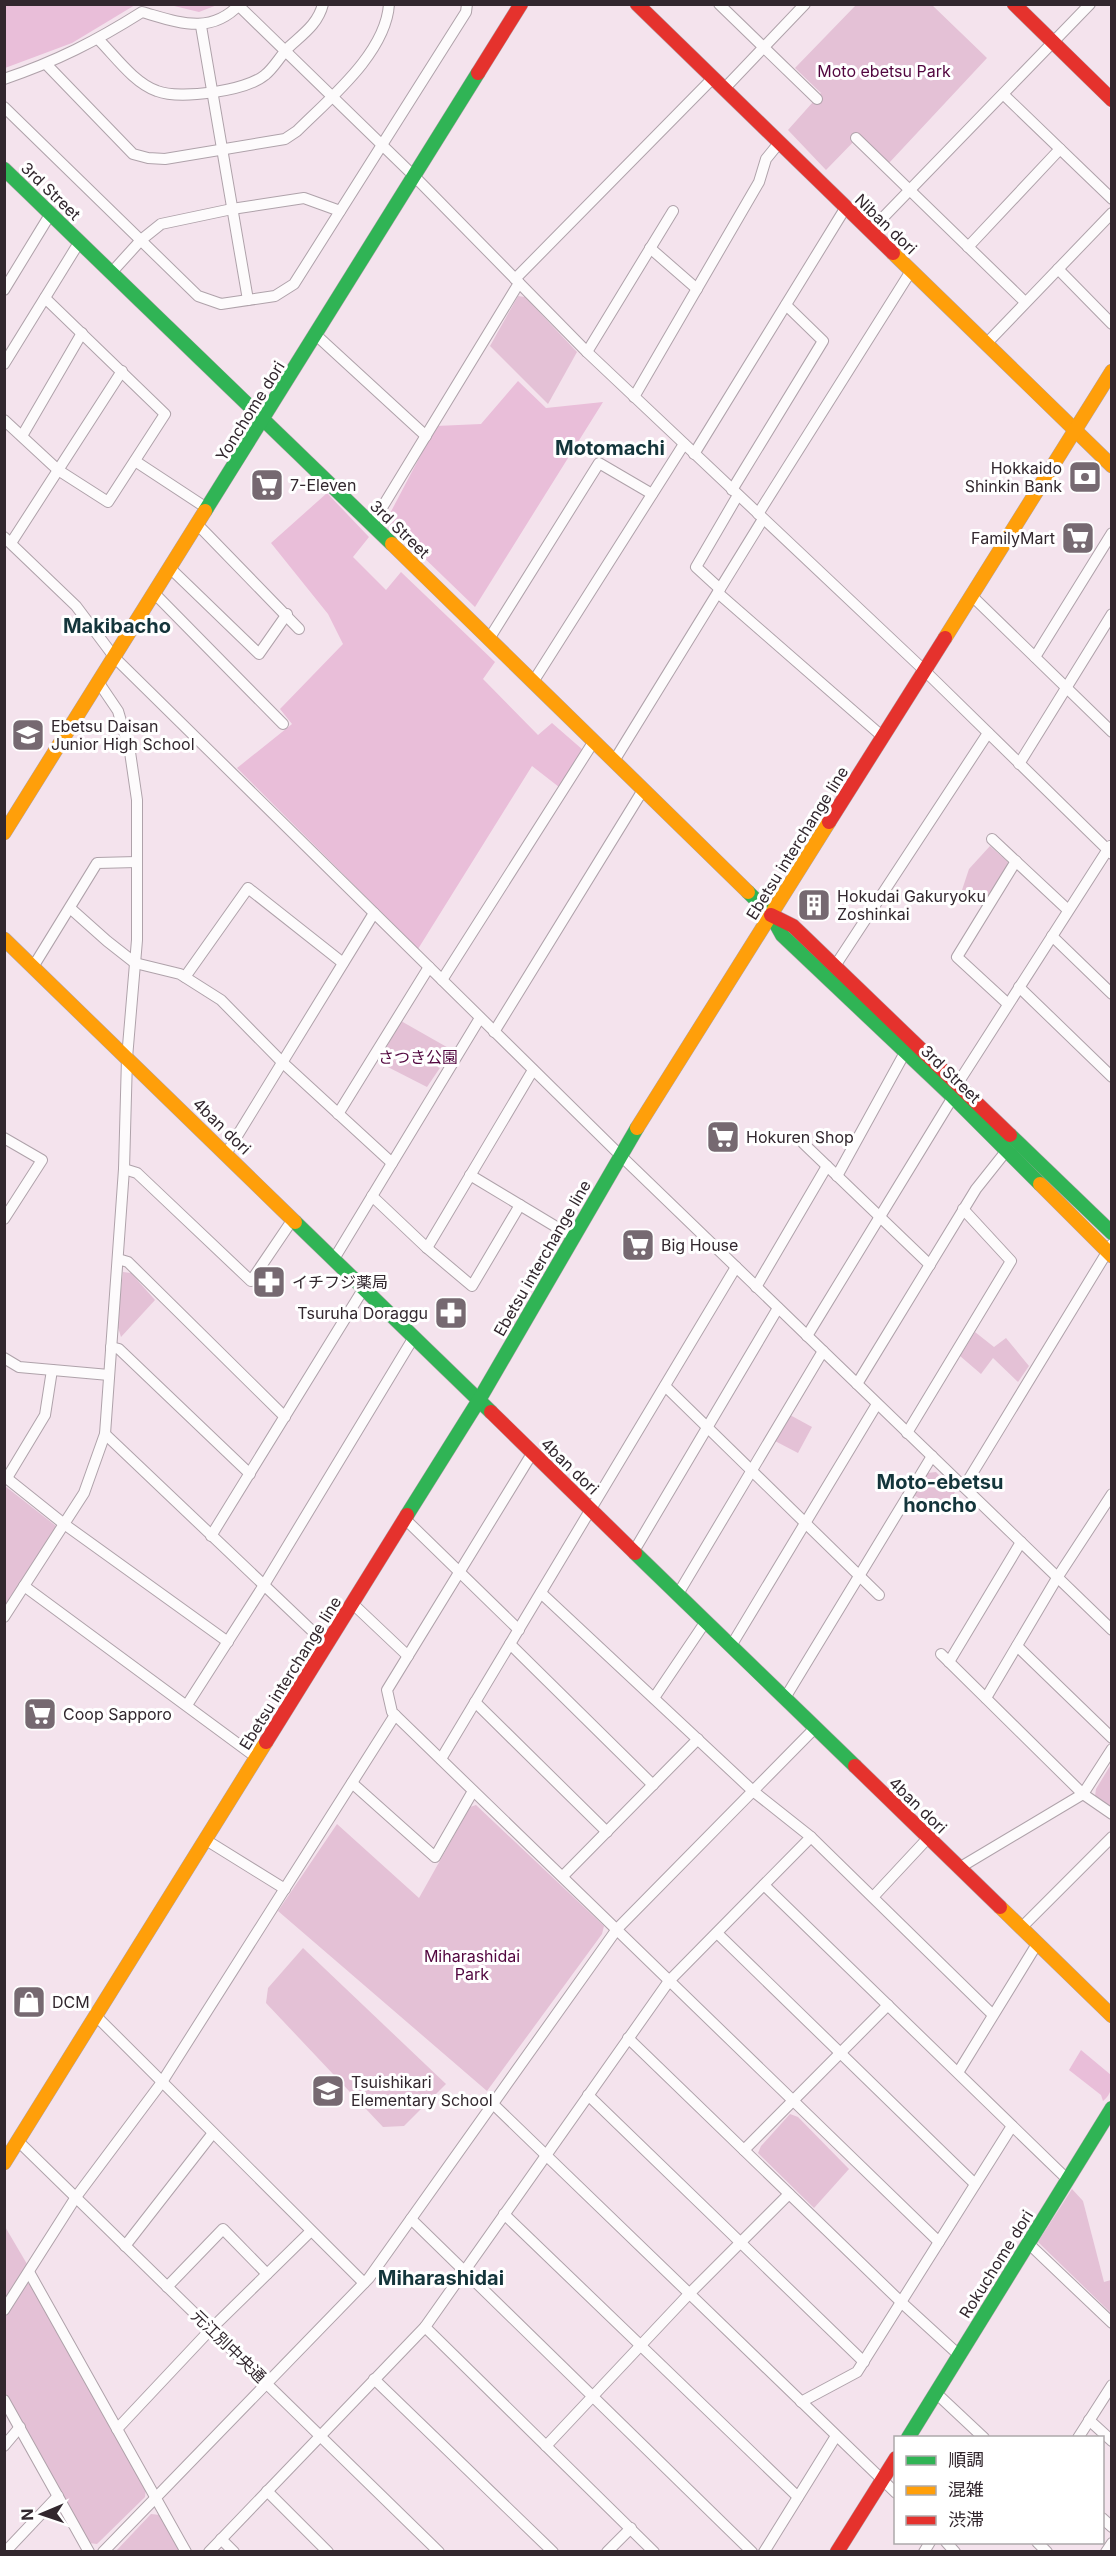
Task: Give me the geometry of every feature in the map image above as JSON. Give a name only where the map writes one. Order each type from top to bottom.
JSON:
[{"type":"street","points":[[99,39],[143,84],[157,91],[174,95],[212,91],[249,84],[265,75],[285,51],[313,26],[320,14],[322,4]]},
{"type":"street","points":[[46,64],[133,154],[165,159],[222,151],[285,139],[297,131],[359,67],[378,40],[389,4]]},
{"type":"street","points":[[4,107],[198,296],[221,303],[275,296],[294,284],[466,12],[467,4]]},
{"type":"street","name":"Yonchome dori","points":[[4,833],[265,419],[521,4]]},
{"type":"street","name":"Niban dori","points":[[637,4],[1112,466]]},
{"type":"street","points":[[719,4],[817,99]]},
{"type":"street","points":[[724,89],[806,4]]},
{"type":"street","points":[[1014,4],[1112,100]]},
{"type":"street","points":[[870,231],[1090,4]]},
{"type":"street","points":[[4,79],[46,64],[99,39],[142,12],[180,23],[201,26],[218,19],[240,5],[587,352],[1110,849],[1068,910],[958,1083]]},
{"type":"street","points":[[201,26],[248,300]]},
{"type":"street","points":[[372,524],[517,281],[712,78]]},
{"type":"street","points":[[1004,95],[1112,199]]},
{"type":"street","points":[[856,138],[1025,302]]},
{"type":"street","points":[[634,397],[759,182],[766,159],[779,143]]},
{"type":"street","points":[[968,247],[1060,149]]},
{"type":"street","name":"3rd Street","points":[[4,168],[265,419],[771,915],[782,935],[953,1097],[1005,1152],[1110,1250]]},
{"type":"street","points":[[112,272],[141,240],[161,224],[232,209],[304,198],[340,211]]},
{"type":"street","points":[[694,454],[846,207]]},
{"type":"street","points":[[587,352],[673,211]]},
{"type":"street","points":[[4,290],[51,213]]},
{"type":"street","points":[[986,344],[1112,213]]},
{"type":"street","points":[[4,364],[80,241]]},
{"type":"street","points":[[650,248],[697,289]]},
{"type":"street","points":[[1058,269],[1112,324]]},
{"type":"street","points":[[614,761],[911,272]]},
{"type":"street","points":[[4,420],[58,470],[108,502],[165,414],[45,298]]},
{"type":"street","points":[[786,305],[823,341],[735,492],[696,567],[719,591],[883,737]]},
{"type":"street","points":[[22,436],[82,333]]},
{"type":"street","points":[[316,335],[426,436]]},
{"type":"street","points":[[122,370],[58,470],[8,540],[76,606],[115,658],[620,1155],[1111,1628]]},
{"type":"street","name":"Ebetsu interchange line","points":[[4,2163],[479,1400],[620,1155],[1112,371]]},
{"type":"street","points":[[533,682],[684,444]]},
{"type":"street","points":[[135,461],[208,509]]},
{"type":"street","points":[[489,639],[599,463],[652,494]]},
{"type":"street","points":[[198,525],[299,629]]},
{"type":"street","points":[[1035,657],[1112,533]]},
{"type":"street","points":[[171,569],[259,654],[286,614]]},
{"type":"street","points":[[155,594],[283,724]]},
{"type":"street","points":[[972,596],[1112,732]]},
{"type":"street","points":[[1019,764],[1110,619]]},
{"type":"street","points":[[4,1617],[84,1493],[105,1434],[124,1169],[127,1058],[135,963],[137,800],[130,752],[118,711],[99,683]]},
{"type":"street","points":[[835,966],[988,734]]},
{"type":"street","points":[[442,980],[594,741]]},
{"type":"street","points":[[495,1032],[643,789]]},
{"type":"street","points":[[992,839],[1068,910]]},
{"type":"street","points":[[1008,1004],[957,957],[1016,861]]},
{"type":"street","points":[[33,967],[97,863],[137,862]]},
{"type":"street","points":[[184,977],[248,888],[343,963]]},
{"type":"street","points":[[70,908],[135,963],[184,977],[221,1000],[282,1062],[392,1163]]},
{"type":"street","points":[[226,1154],[374,913]]},
{"type":"street","name":"3rd Street","points":[[771,915],[793,926],[1111,1232]]},
{"type":"street","points":[[1052,936],[1112,994]]},
{"type":"street","name":"4ban dori","points":[[4,939],[1112,2016]]},
{"type":"street","points":[[338,1114],[429,967]]},
{"type":"street","points":[[1019,987],[1111,1077]]},
{"type":"street","points":[[334,1259],[480,1018]]},
{"type":"street","points":[[837,1176],[913,1040]]},
{"type":"street","points":[[427,1248],[533,1070]]},
{"type":"street","points":[[807,1336],[953,1097]]},
{"type":"street","points":[[4,1138],[42,1160],[4,1219]]},
{"type":"street","points":[[857,1384],[963,1209],[1016,1139]]},
{"type":"street","points":[[803,1143],[930,1265]]},
{"type":"street","points":[[756,1287],[827,1166]]},
{"type":"street","points":[[124,1169],[137,1173],[251,1281],[293,1219]]},
{"type":"street","points":[[470,1175],[573,1237]]},
{"type":"street","points":[[372,1196],[472,1287],[520,1205]]},
{"type":"street","points":[[907,1433],[1011,1261],[963,1209]]},
{"type":"street","points":[[964,1487],[1110,1250]]},
{"type":"street","points":[[118,1259],[128,1262],[285,1418]]},
{"type":"street","points":[[441,1759],[736,1267]]},
{"type":"street","points":[[212,1536],[364,1288]]},
{"type":"street","points":[[634,1551],[778,1308]]},
{"type":"street","points":[[187,1706],[264,1586],[414,1337]]},
{"type":"street","points":[[111,1347],[118,1349],[250,1474]]},
{"type":"street","points":[[678,1594],[823,1351]]},
{"type":"street","points":[[4,1358],[19,1367],[109,1375]]},
{"type":"street","points":[[52,1370],[45,1415],[6,1477],[64,1524],[228,1642]]},
{"type":"street","points":[[665,1386],[879,1595]]},
{"type":"street","points":[[731,1646],[877,1404]]},
{"type":"street","points":[[105,1434],[327,1645]]},
{"type":"street","points":[[533,1452],[387,1690],[392,1712],[939,2242]]},
{"type":"street","points":[[785,1698],[932,1456]]},
{"type":"street","points":[[986,1698],[1057,1578],[1112,1494]]},
{"type":"street","points":[[405,1519],[519,1630]]},
{"type":"street","points":[[1021,1542],[945,1658],[1083,1794],[1112,1814]]},
{"type":"street","points":[[24,1586],[257,1758]]},
{"type":"street","points":[[541,1593],[753,1791],[811,1838],[992,2014]]},
{"type":"street","points":[[352,1604],[408,1656]]},
{"type":"street","points":[[654,1698],[706,1621]]},
{"type":"street","points":[[510,1644],[653,1785]]},
{"type":"street","points":[[1017,1646],[1112,1738]]},
{"type":"street","points":[[476,1702],[607,1832]]},
{"type":"street","points":[[4,2310],[76,2197],[162,2082],[395,1715]]},
{"type":"street","points":[[102,2552],[364,2283],[617,1929],[815,1728]]},
{"type":"street","points":[[563,1876],[698,1739]]},
{"type":"street","points":[[959,1868],[1083,1794],[1112,1749]]},
{"type":"street","points":[[352,1783],[435,1857],[473,1791]]},
{"type":"street","points":[[1020,1928],[1112,1837]]},
{"type":"street","points":[[209,2552],[424,2326],[669,1981],[811,1838]]},
{"type":"street","points":[[873,1896],[928,1838]]},
{"type":"street","points":[[206,1840],[285,1889]]},
{"type":"street","points":[[764,1885],[959,2071],[1067,2179]]},
{"type":"street","points":[[717,1933],[975,2184]]},
{"type":"street","points":[[959,2071],[1037,1944]]},
{"type":"street","points":[[744,2150],[888,2005]]},
{"type":"street","points":[[96,2016],[364,2283]]},
{"type":"street","points":[[628,2038],[901,2302],[959,2355]]},
{"type":"street","points":[[588,2095],[864,2362]]},
{"type":"street","points":[[493,2104],[894,2491]]},
{"type":"street","name":"Rokuchome dori","points":[[909,2436],[1112,2108]]},
{"type":"street","points":[[801,2402],[857,2372],[1012,2126]]},
{"type":"street","points":[[125,2246],[213,2133]]},
{"type":"street","name":"元江別中央通","points":[[18,2141],[439,2552]]},
{"type":"street","points":[[546,2446],[689,2294],[789,2194]]},
{"type":"street","points":[[504,2214],[798,2497]]},
{"type":"street","points":[[411,2219],[752,2552]]},
{"type":"street","points":[[167,2287],[223,2229],[267,2274]]},
{"type":"street","points":[[117,2429],[211,2330],[311,2231]]},
{"type":"street","points":[[1028,2243],[1112,2323]]},
{"type":"street","points":[[28,2272],[186,2552]]},
{"type":"street","points":[[424,2326],[654,2552]]},
{"type":"street","points":[[374,2379],[553,2552]]},
{"type":"street","points":[[1079,2436],[1112,2385]]},
{"type":"street","points":[[936,2393],[982,2436]]},
{"type":"street","points":[[4,2400],[89,2552]]},
{"type":"street","points":[[1089,2420],[1112,2441]]},
{"type":"street","points":[[4,2446],[20,2427]]},
{"type":"street","points":[[764,2552],[836,2436]]},
{"type":"street","points":[[837,2552],[894,2461]]},
{"type":"street","points":[[267,2491],[328,2552]]},
{"type":"street","points":[[5,2552],[58,2496]]},
{"type":"street","points":[[607,2552],[630,2528]]},
{"type":"street","points":[[221,2539],[234,2552]]},
{"type":"street","points":[[1106,2552],[1112,2543]]},
{"type":"green space","name":"Moto ebetsu Park","points":[[856,5],[932,5],[987,58],[889,163],[860,135],[826,170],[788,130],[821,93],[795,68]]},
{"type":"green space","points":[[518,296],[525,297],[577,352],[548,404],[490,346]]},
{"type":"green space","points":[[990,846],[1008,862],[983,904],[962,890],[969,869]]},
{"type":"green space","name":"さつき公園","points":[[401,1021],[452,1050],[427,1087],[378,1062]]},
{"type":"green space","points":[[123,1272],[131,1273],[155,1300],[121,1337],[117,1324]]},
{"type":"green space","points":[[975,1332],[994,1347],[1006,1338],[1029,1366],[1018,1382],[993,1358],[981,1374],[960,1356]]},
{"type":"green space","points":[[790,1415],[812,1427],[798,1453],[775,1441]]},
{"type":"green space","points":[[936,1472],[955,1492],[943,1514],[914,1495],[927,1473]]},
{"type":"green space","points":[[5,1486],[56,1526],[5,1607]]},
{"type":"green space","points":[[1112,1766],[1111,1808],[1095,1796],[1096,1789]]},
{"type":"green space","name":"Miharashidai Park","points":[[476,1805],[604,1926],[602,1934],[487,2091],[278,1911],[337,1824],[419,1898],[470,1807]]},
{"type":"green space","points":[[303,1948],[446,2084],[404,2126],[383,2127],[266,2003],[268,1988]]},
{"type":"green space","points":[[790,2114],[798,2117],[849,2169],[814,2208],[758,2153],[761,2146]]},
{"type":"green space","points":[[1072,2189],[1083,2201],[1104,2282],[1111,2280],[1111,2313],[1038,2242]]},
{"type":"green space","points":[[4,2225],[27,2264],[5,2300],[4,2300]]},
{"type":"green space","points":[[30,2283],[146,2488],[145,2497],[97,2544],[89,2543],[5,2392],[4,2319],[25,2284]]},
{"type":"green space","points":[[151,2514],[160,2515],[180,2552],[115,2552]]},
{"type":"shaded area","points":[[217,4],[199,12],[170,5]]},
{"type":"shaded area","points":[[4,5],[135,5],[72,43],[5,68]]},
{"type":"shaded area","points":[[518,381],[546,408],[603,402],[475,607],[386,521],[436,426],[481,424]]},
{"type":"shaded area","points":[[327,493],[369,537],[353,557],[386,590],[401,572],[495,662],[483,679],[538,735],[552,723],[583,750],[559,787],[532,766],[418,949],[237,768],[292,724],[280,709],[343,644],[328,614],[271,543]]},
{"type":"shaded area","points":[[1081,2050],[1111,2075],[1111,2089],[1103,2101],[1101,2095],[1069,2070]]},
{"type":"traffic: fast","points":[[205,511],[478,73]]},
{"type":"traffic: fast","points":[[4,169],[392,544]]},
{"type":"traffic: fast","points":[[748,892],[771,915],[782,935],[953,1097],[1040,1184]]},
{"type":"traffic: fast","points":[[407,1515],[479,1400],[637,1128]]},
{"type":"traffic: fast","points":[[1010,1135],[1112,1233]]},
{"type":"traffic: fast","points":[[295,1222],[491,1412]]},
{"type":"traffic: fast","points":[[635,1553],[855,1766]]},
{"type":"traffic: fast","points":[[909,2436],[1112,2108]]},
{"type":"traffic: slow","points":[[893,253],[1112,466]]},
{"type":"traffic: slow","points":[[945,638],[1112,371]]},
{"type":"traffic: slow","points":[[4,833],[205,511]]},
{"type":"traffic: slow","points":[[392,544],[748,892]]},
{"type":"traffic: slow","points":[[637,1128],[829,822]]},
{"type":"traffic: slow","points":[[4,939],[295,1222]]},
{"type":"traffic: slow","points":[[1040,1184],[1112,1256]]},
{"type":"traffic: slow","points":[[4,2163],[266,1742]]},
{"type":"traffic: slow","points":[[1000,1907],[1112,2016]]},
{"type":"traffic: jam","points":[[478,73],[521,4]]},
{"type":"traffic: jam","points":[[637,4],[893,253]]},
{"type":"traffic: jam","points":[[1014,4],[1112,100]]},
{"type":"traffic: jam","points":[[829,822],[945,638]]},
{"type":"traffic: jam","points":[[771,915],[793,926],[1010,1135]]},
{"type":"traffic: jam","points":[[491,1412],[635,1553]]},
{"type":"traffic: jam","points":[[266,1742],[407,1515]]},
{"type":"traffic: jam","points":[[855,1766],[1000,1907]]},
{"type":"traffic: jam","points":[[837,2552],[894,2461]]},
{"type":"place","name":"Hokkaido Shinkin Bank","points":[[1085,477]]},
{"type":"place","name":"7-Eleven","points":[[267,485]]},
{"type":"place","name":"FamilyMart","points":[[1078,538]]},
{"type":"place","name":"Ebetsu Daisan Junior High School","points":[[28,735]]},
{"type":"place","name":"Hokudai Gakuryoku Zoshinkai","points":[[814,905]]},
{"type":"place","name":"Hokuren Shop","points":[[723,1137]]},
{"type":"place","name":"Big House","points":[[638,1245]]},
{"type":"place","name":"イチフジ薬局","points":[[269,1282]]},
{"type":"place","name":"Tsuruha Doraggu","points":[[451,1313]]},
{"type":"place","name":"Coop Sapporo","points":[[40,1714]]},
{"type":"place","name":"DCM","points":[[29,2002]]},
{"type":"place","name":"Tsuishikari Elementary School","points":[[328,2091]]},
{"type":"district","name":"Motomachi","points":[[610,448]]},
{"type":"district","name":"Makibacho","points":[[117,626]]},
{"type":"district","name":"Moto-ebetsu honcho","points":[[940,1494]]},
{"type":"district","name":"Miharashidai","points":[[441,2278]]}]
